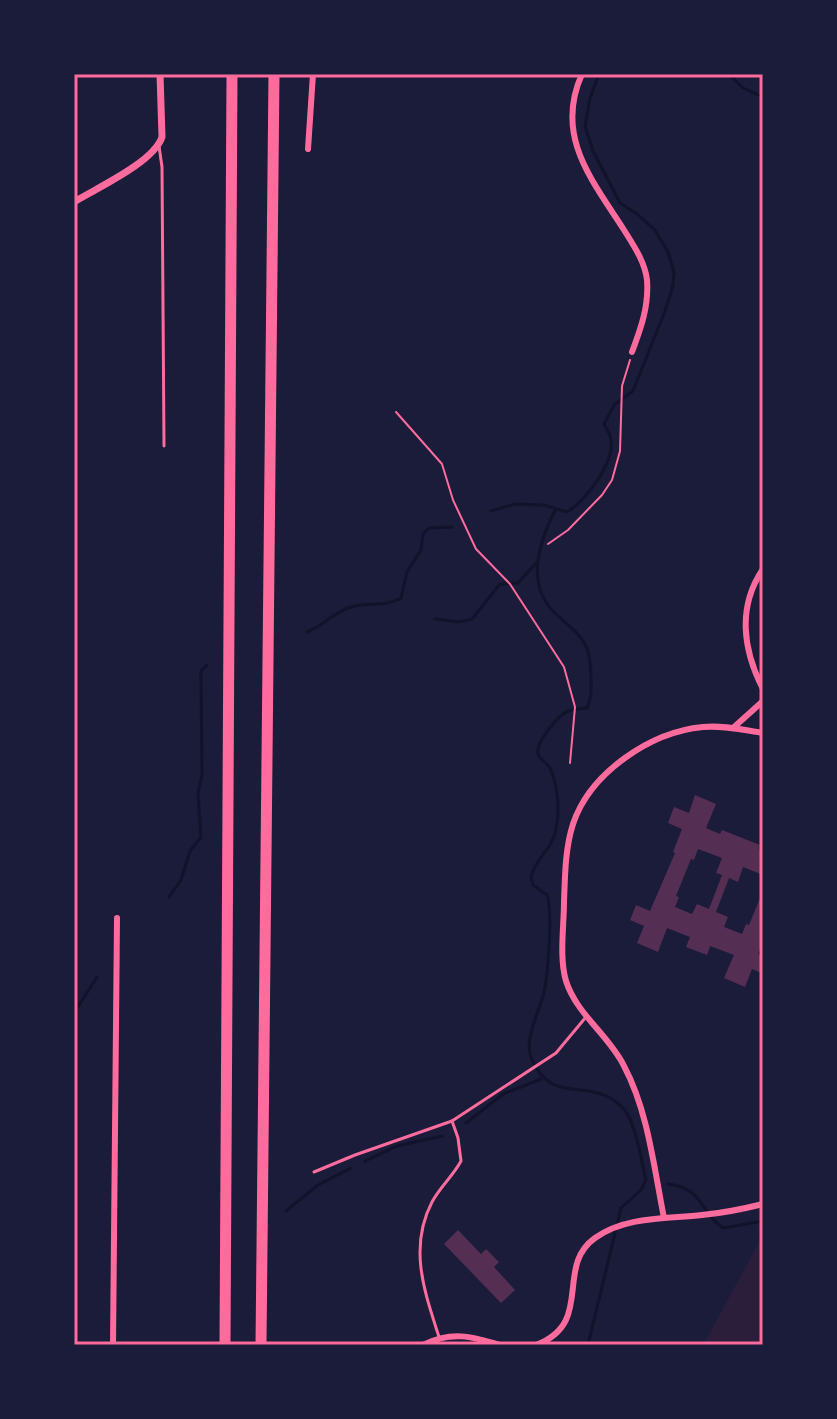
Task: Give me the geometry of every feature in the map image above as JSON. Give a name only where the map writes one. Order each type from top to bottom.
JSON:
[{"type":"highway","points":[[225,1345],[232,74]]},
{"type":"highway","points":[[261,1345],[274,74]]},
{"type":"street","points":[[74,202],[147,157],[159,146],[162,137],[160,74]]},
{"type":"street","points":[[308,149],[313,74]]},
{"type":"street","points":[[582,74],[572,105],[575,141],[590,179],[633,245],[647,278],[647,307],[632,352]]},
{"type":"street","points":[[763,569],[749,598],[745,617],[749,655],[763,689]]},
{"type":"street","points":[[733,728],[763,701]]},
{"type":"street","points":[[664,1218],[643,1119],[624,1065],[586,1017],[567,982],[563,958],[568,843],[573,823],[595,785],[612,769],[655,741],[674,732],[700,727],[763,733]]},
{"type":"street","points":[[113,1345],[117,918]]},
{"type":"street","points":[[536,1345],[564,1324],[571,1312],[579,1256],[595,1238],[624,1225],[763,1204]]},
{"type":"street","points":[[423,1345],[455,1334],[472,1335],[500,1345]]},
{"type":"lane","points":[[159,146],[162,167],[164,446]]},
{"type":"lane","points":[[314,1172],[452,1121],[556,1053],[586,1017]]},
{"type":"lane","points":[[439,1337],[425,1295],[419,1251],[421,1232],[432,1203],[461,1161],[452,1121]]},
{"type":"path","points":[[548,544],[568,530],[602,495],[612,480],[620,451],[624,375],[632,352]]},
{"type":"path","points":[[396,412],[442,464],[453,500],[476,549],[510,584],[532,622],[557,653],[575,707],[570,763]]},
{"type":"shaded area","points":[[763,1235],[763,1345],[703,1345]]},
{"type":"building","points":[[695,795],[716,804],[706,828],[720,834],[722,830],[760,845],[759,849],[763,851],[763,875],[743,867],[738,882],[729,878],[716,912],[728,917],[724,927],[742,934],[763,891],[763,942],[758,954],[763,956],[763,974],[752,969],[745,987],[724,978],[734,955],[710,946],[707,955],[686,947],[690,937],[667,928],[658,952],[637,943],[644,926],[630,920],[636,905],[650,911],[682,829],[668,823],[674,807],[689,813]],"holes":[[[698,849],[722,858],[716,873],[722,875],[709,909],[697,904],[692,914],[675,907],[679,897],[676,896]]]},
{"type":"building","points":[[458,1230],[481,1254],[486,1249],[499,1262],[494,1267],[515,1290],[501,1303],[444,1244]]},
{"type":"waterway","points":[[491,511],[515,504],[544,505],[567,512],[583,499],[599,478],[609,456],[610,436],[604,424],[615,404],[633,391],[673,286],[674,273],[668,252],[655,230],[620,203],[593,151],[585,126],[590,98],[599,74]]},
{"type":"waterway","points":[[729,74],[743,88],[763,97]]},
{"type":"waterway","points":[[555,510],[540,551],[538,579],[548,605],[584,642],[591,666],[591,693],[587,708],[569,711],[560,717],[544,736],[538,749],[539,756],[553,775],[558,814],[554,836],[531,877],[533,885],[547,895],[550,928],[546,983],[529,1049],[539,1072],[549,1082],[560,1087],[596,1092],[621,1106],[631,1120],[646,1180],[641,1190],[621,1208],[588,1345]]},
{"type":"waterway","points":[[307,632],[351,607],[401,598],[407,572],[421,550],[423,534],[429,528],[452,527]]},
{"type":"waterway","points":[[435,619],[459,622],[472,619],[500,584],[518,583],[536,563]]},
{"type":"waterway","points":[[169,897],[181,880],[190,851],[201,837],[198,794],[202,775],[201,671],[207,665]]},
{"type":"waterway","points":[[74,1013],[97,977]]},
{"type":"waterway","points":[[466,1123],[503,1094],[541,1079]]},
{"type":"waterway","points":[[365,1161],[397,1146],[442,1136]]},
{"type":"waterway","points":[[286,1211],[318,1185],[351,1168]]},
{"type":"waterway","points":[[668,1184],[689,1190],[723,1228],[763,1221]]}]
